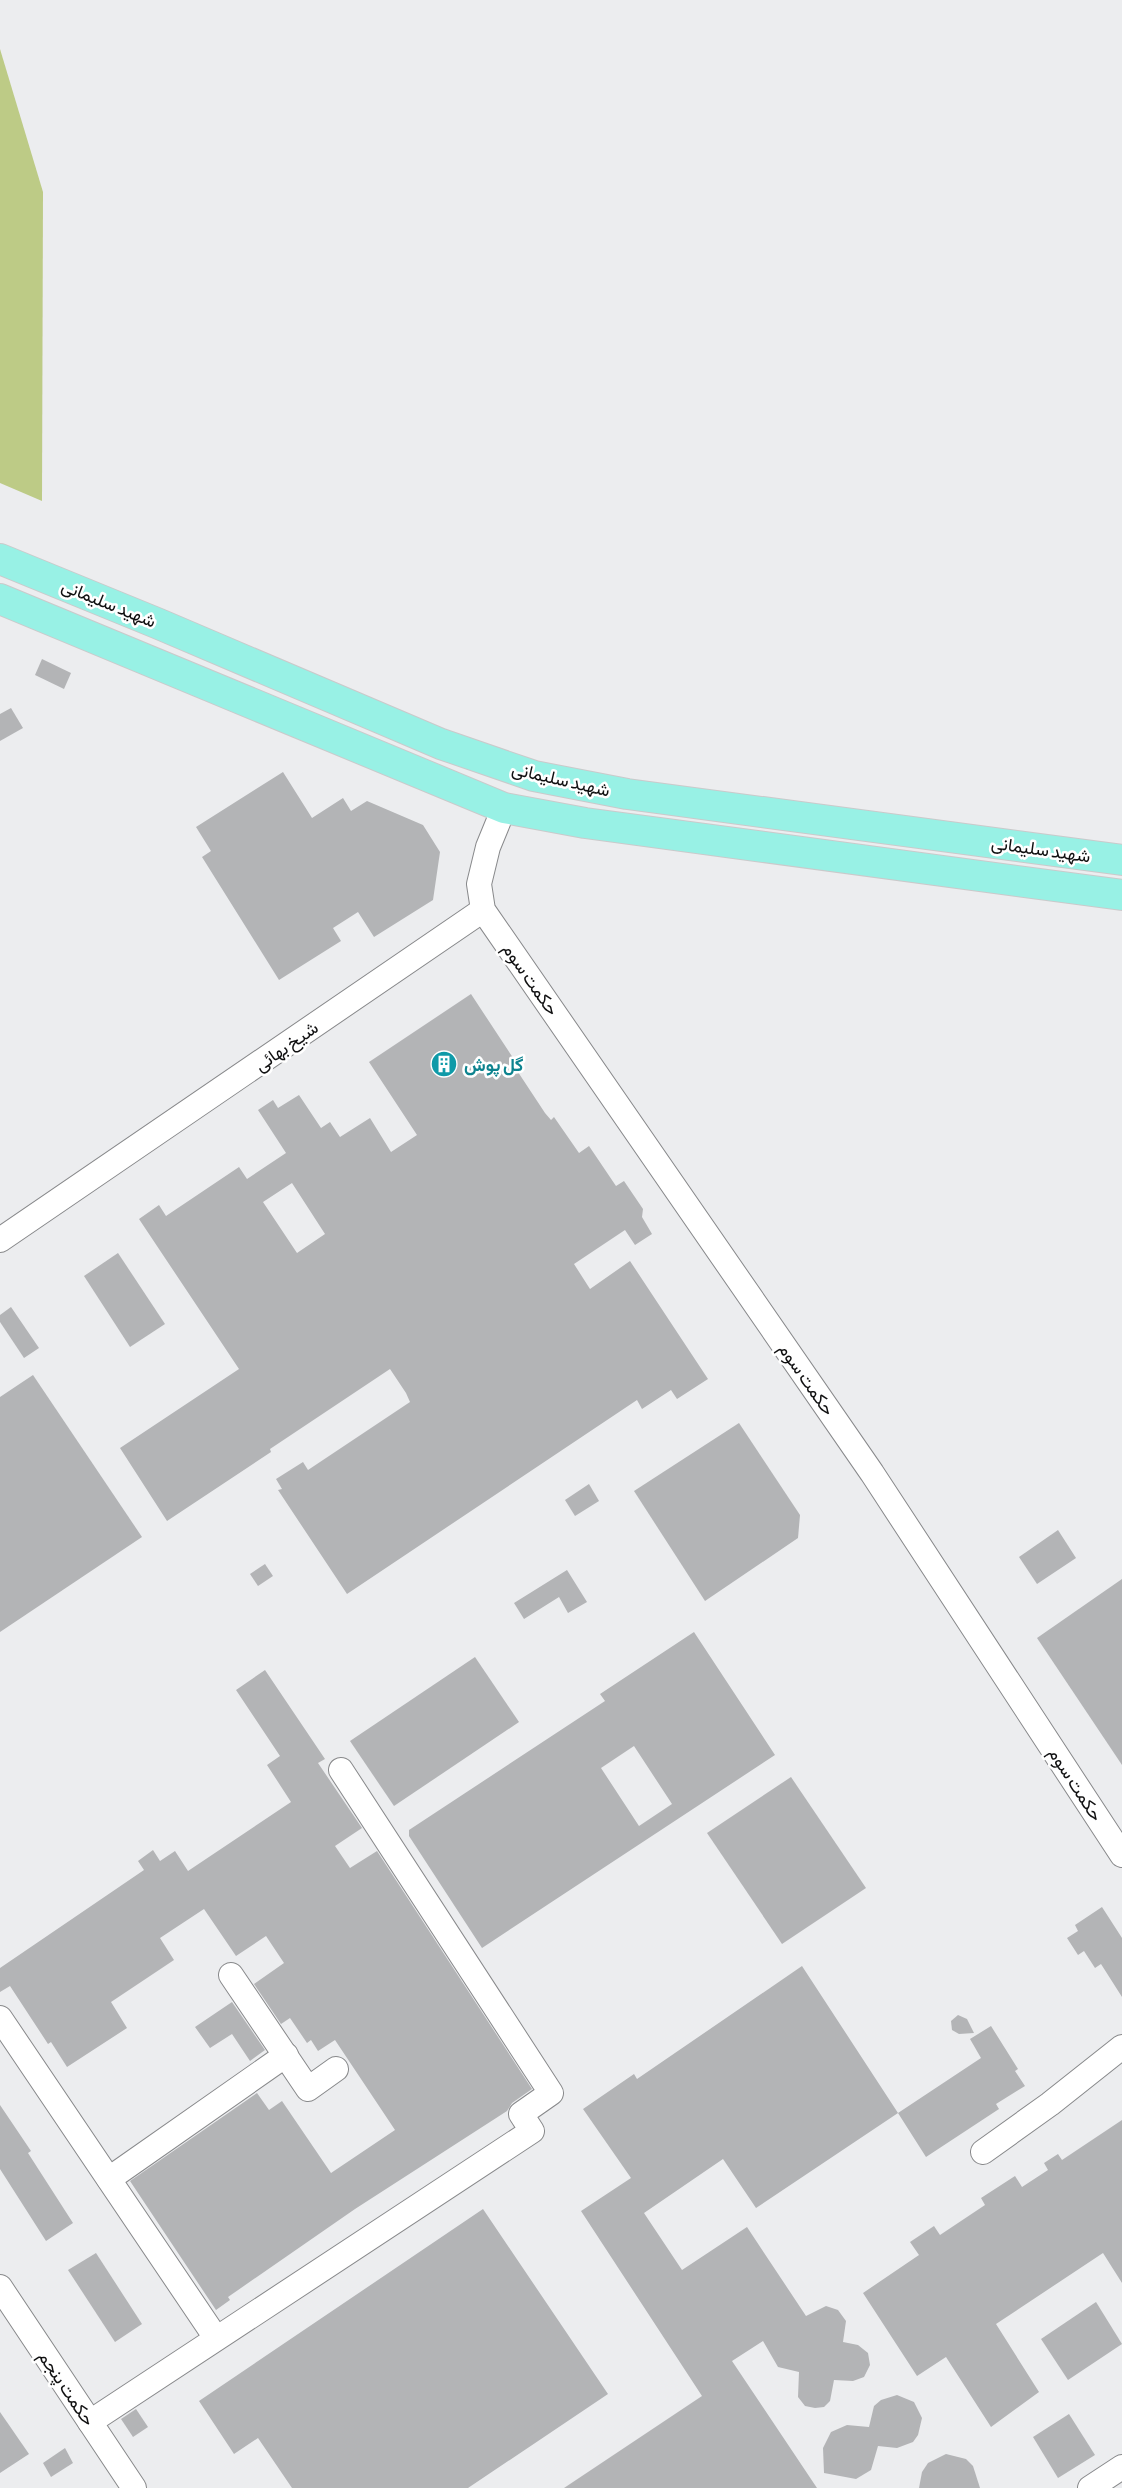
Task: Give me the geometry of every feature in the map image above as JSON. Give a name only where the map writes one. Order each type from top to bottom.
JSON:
[{"type":"main road","name":"شهید سلیمانی","points":[[0,559],[441,744],[534,776],[627,794],[1122,860]]},
{"type":"main road","name":"شهید سلیمانی","points":[[0,599],[504,808],[585,823],[1122,895]]},
{"type":"street","points":[[483,910],[479,884],[488,847],[504,808]]},
{"type":"street","name":"شیخ بهائی","points":[[0,1239],[483,910]]},
{"type":"street","name":"حکمت سوم","points":[[483,910],[872,1473],[1122,1855]]},
{"type":"street","points":[[90,2422],[532,2131],[521,2114],[551,2093],[340,1770]]},
{"type":"street","points":[[231,1975],[308,2089],[336,2069]]},
{"type":"street","points":[[1,2020],[216,2338]]},
{"type":"street","points":[[983,2152],[1050,2104],[1122,2047]]},
{"type":"street","points":[[109,2179],[286,2055]]},
{"type":"street","name":"حکمت پنجم","points":[[0,2287],[134,2488]]},
{"type":"street","points":[[1090,2488],[1122,2467]]},
{"type":"green space","points":[[0,49],[43,192],[42,501],[0,483]]},
{"type":"building","points":[[42,659],[71,673],[64,689],[35,675]]},
{"type":"building","points":[[11,708],[23,728],[0,741],[0,714]]},
{"type":"building","points":[[283,772],[312,818],[343,798],[351,811],[367,801],[423,825],[440,852],[433,900],[374,937],[358,912],[333,928],[341,941],[279,980],[202,857],[211,851],[196,827]]},
{"type":"building","points":[[471,994],[519,1067],[516,1069],[545,1113],[551,1120],[554,1117],[579,1153],[589,1146],[616,1186],[624,1181],[643,1209],[642,1217],[652,1234],[635,1245],[625,1230],[574,1264],[590,1289],[630,1261],[708,1379],[677,1399],[671,1390],[642,1409],[637,1400],[347,1594],[278,1490],[282,1489],[276,1479],[303,1462],[308,1470],[410,1402],[390,1369],[167,1521],[120,1448],[239,1369],[139,1219],[159,1205],[166,1216],[239,1167],[247,1179],[286,1153],[258,1110],[273,1100],[278,1108],[299,1095],[321,1128],[330,1122],[340,1137],[370,1118],[391,1152],[417,1135],[369,1062]],"holes":[[[292,1183],[325,1234],[297,1253],[263,1202]]]},
{"type":"building","points":[[118,1253],[165,1324],[130,1347],[84,1276]]},
{"type":"building","points":[[11,1307],[39,1348],[24,1358],[0,1322],[0,1315]]},
{"type":"building","points":[[33,1375],[142,1537],[0,1632],[0,1397]]},
{"type":"building","points":[[739,1423],[800,1515],[798,1538],[705,1601],[634,1491]]},
{"type":"building","points":[[589,1484],[599,1501],[575,1516],[565,1500]]},
{"type":"building","points":[[1058,1530],[1076,1558],[1037,1584],[1019,1557]]},
{"type":"building","points":[[265,1564],[273,1576],[258,1586],[250,1574]]},
{"type":"building","points":[[567,1570],[587,1602],[568,1613],[559,1597],[524,1619],[514,1603]]},
{"type":"building","points":[[1122,1579],[1122,1765],[1037,1638]]},
{"type":"building","points":[[694,1632],[775,1755],[482,1948],[409,1836],[409,1830],[605,1701],[600,1694]],"holes":[[[634,1746],[672,1804],[639,1826],[601,1768]]]},
{"type":"building","points":[[475,1657],[519,1722],[394,1806],[350,1741]]},
{"type":"building","points":[[265,1670],[325,1759],[318,1763],[362,1828],[335,1846],[350,1868],[377,1851],[532,2089],[512,2103],[507,2111],[355,2209],[228,2297],[230,2300],[216,2310],[130,2181],[257,2093],[269,2110],[282,2101],[331,2173],[395,2130],[335,2040],[318,2051],[311,2040],[307,2043],[290,2018],[281,2024],[254,1984],[284,1963],[266,1936],[236,1956],[204,1909],[160,1938],[174,1960],[111,2002],[127,2028],[67,2067],[51,2042],[48,2044],[10,1986],[0,1992],[0,1968],[144,1870],[138,1861],[153,1850],[160,1861],[175,1851],[188,1871],[291,1802],[267,1765],[280,1756],[236,1690]]},
{"type":"building","points":[[791,1777],[866,1888],[782,1944],[707,1833]]},
{"type":"building","points":[[1102,1907],[1122,1938],[1122,1997],[1101,1964],[1095,1968],[1084,1951],[1078,1955],[1067,1938],[1078,1931],[1075,1925]]},
{"type":"building","points":[[802,1966],[898,2113],[756,2208],[723,2159],[644,2213],[682,2270],[747,2227],[806,2316],[826,2306],[838,2310],[846,2321],[843,2342],[858,2345],[868,2353],[870,2365],[864,2377],[853,2381],[834,2380],[830,2401],[824,2407],[815,2408],[805,2406],[798,2397],[799,2372],[778,2367],[763,2341],[732,2361],[817,2488],[564,2488],[702,2396],[581,2211],[631,2178],[583,2109],[634,2074],[637,2079]]},
{"type":"building","points":[[232,2002],[265,2050],[250,2061],[232,2034],[210,2048],[195,2027]]},
{"type":"building","points":[[958,2015],[967,2019],[974,2033],[959,2034],[952,2030],[951,2021]]},
{"type":"building","points":[[991,2026],[1018,2069],[1015,2071],[1025,2086],[996,2104],[999,2109],[926,2157],[898,2113],[981,2058],[970,2039]]},
{"type":"building","points":[[0,2105],[31,2151],[28,2153],[73,2223],[46,2241],[0,2169]]},
{"type":"building","points":[[1122,2120],[1122,2283],[1103,2253],[996,2324],[1039,2392],[991,2427],[946,2357],[917,2376],[863,2293],[919,2255],[910,2242],[934,2226],[940,2235],[985,2205],[981,2198],[1015,2176],[1022,2187],[1048,2170],[1044,2163],[1058,2154],[1062,2160]]},
{"type":"building","points":[[483,2209],[608,2394],[468,2488],[292,2488],[258,2438],[234,2454],[199,2401]]},
{"type":"building","points":[[96,2253],[142,2324],[115,2342],[68,2270]]},
{"type":"building","points":[[1096,2302],[1122,2344],[1068,2380],[1041,2339]]},
{"type":"building","points":[[897,2395],[914,2402],[922,2418],[918,2435],[913,2442],[897,2448],[878,2446],[871,2470],[856,2479],[824,2473],[823,2448],[831,2432],[847,2425],[869,2427],[874,2406],[881,2400]]},
{"type":"building","points":[[136,2409],[148,2427],[133,2437],[121,2419]]},
{"type":"building","points":[[0,2412],[29,2454],[0,2473]]},
{"type":"building","points":[[1069,2414],[1095,2455],[1058,2478],[1033,2437]]},
{"type":"building","points":[[65,2448],[73,2463],[51,2477],[43,2463]]},
{"type":"building","points":[[946,2454],[966,2459],[973,2466],[980,2488],[919,2488],[922,2472],[928,2463]]},
{"type":"place","name":"گل پوش","points":[[444,1064]]}]
